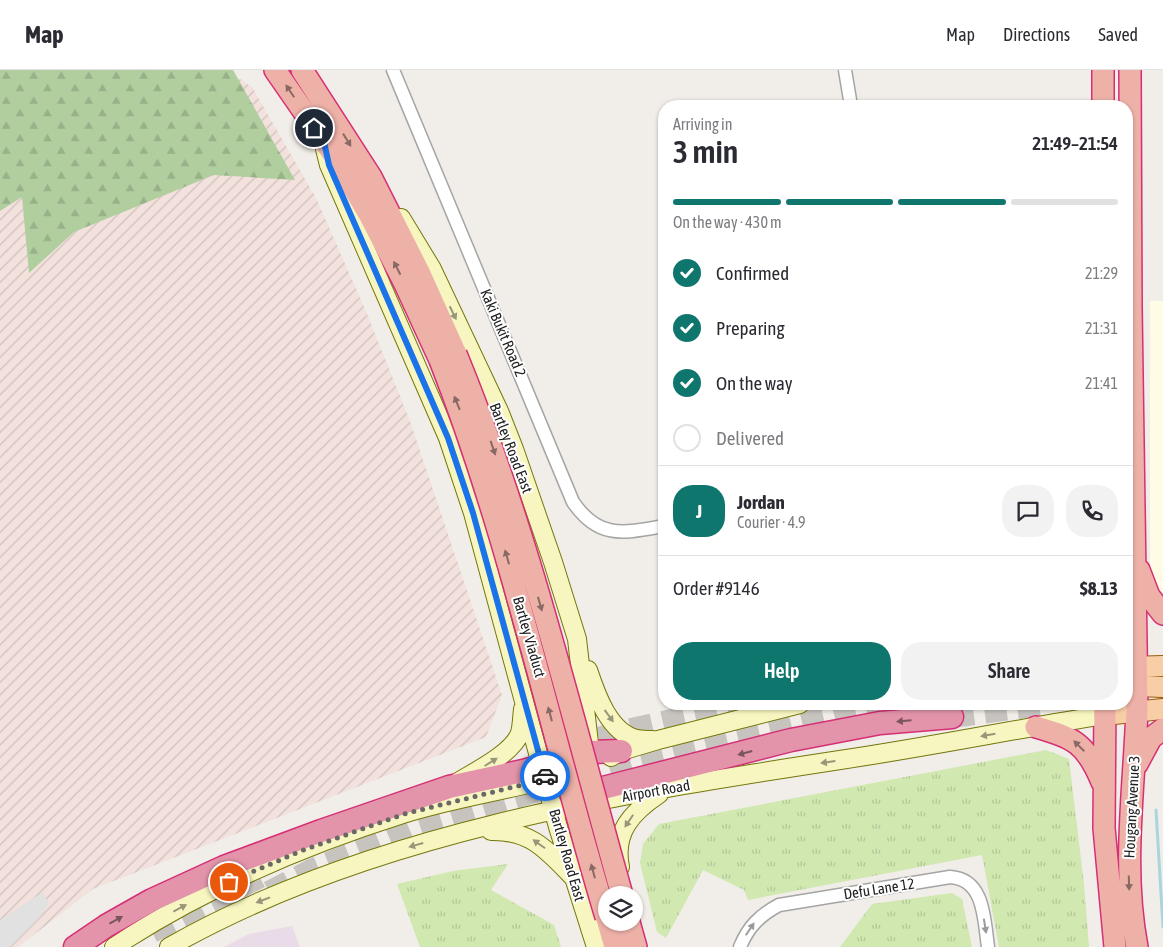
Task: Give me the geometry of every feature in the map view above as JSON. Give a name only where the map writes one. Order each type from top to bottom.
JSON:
[{"type":"highway","name":"Bartley Road East","points":[[275,70],[338,162],[370,216],[405,284],[448,357]]},
{"type":"highway","name":"Bartley Road East","points":[[302,70],[371,177],[420,274],[448,357]]},
{"type":"highway","points":[[1103,70],[1103,100]]},
{"type":"highway","points":[[1130,70],[1130,100]]},
{"type":"highway","name":"Bartley Viaduct","points":[[448,357],[489,436],[515,517],[619,886]]},
{"type":"highway","name":"Bartley Viaduct","points":[[448,357],[469,434],[493,507],[598,888]]},
{"type":"highway","points":[[1133,428],[1134,547],[1142,579],[1149,596],[1163,614]]},
{"type":"highway","name":"Hougang Avenue 3","points":[[1133,590],[1134,547]]},
{"type":"highway","name":"Hougang Avenue 3","points":[[1133,687],[1137,710],[1135,767],[1130,809],[1129,884],[1137,947]]},
{"type":"highway","name":"Hougang Avenue 3","points":[[1105,710],[1104,786],[1107,875],[1115,947]]},
{"type":"highway","points":[[545,772],[600,795],[791,740],[880,724],[952,717]]},
{"type":"highway","points":[[1036,727],[1067,736],[1080,745],[1095,765],[1104,786]]},
{"type":"highway","points":[[1135,767],[1151,738],[1163,728]]},
{"type":"highway","points":[[75,947],[106,926],[152,900],[224,867],[449,787],[545,772],[622,751]]},
{"type":"highway","points":[[611,931],[615,947]]},
{"type":"highway","points":[[632,931],[636,947]]},
{"type":"main road","name":"Bartley Road East","points":[[324,142],[329,165],[448,438],[473,513],[545,772],[554,811],[596,947]]},
{"type":"main road","name":"Bartley Road East","points":[[371,177],[408,228],[432,269],[499,411],[553,562],[576,639],[591,759],[600,795]]},
{"type":"main road","points":[[576,639],[595,692],[612,720],[629,736],[637,739],[658,740]]},
{"type":"main road","points":[[1133,674],[1163,666]]},
{"type":"main road","points":[[1133,676],[1163,687]]},
{"type":"main road","points":[[449,787],[496,758],[517,740],[521,731],[523,698]]},
{"type":"main road","name":"Airport Road","points":[[169,947],[241,909],[412,845],[554,811],[600,795],[665,790],[753,772],[841,760],[1036,727],[1105,710],[1163,709]]},
{"type":"main road","points":[[622,751],[776,710]]},
{"type":"main road","points":[[125,945],[229,882],[301,851],[404,814],[545,772]]},
{"type":"main road","points":[[626,886],[618,850],[622,833],[638,808],[665,790]]},
{"type":"main road","points":[[463,832],[510,830],[538,842],[574,878]]},
{"type":"main road","points":[[640,931],[644,947]]},
{"type":"street","name":"Kaki Bukit Road 2","points":[[393,70],[573,502],[591,522],[612,532],[623,533],[658,527]]},
{"type":"street","points":[[845,70],[849,100]]},
{"type":"street","name":"Defu Lane 12","points":[[740,947],[751,926],[764,912],[779,905],[950,877],[960,878],[976,889],[981,905],[988,947]]},
{"type":"shaded area","points":[[240,79],[252,87],[316,198],[365,309],[410,421],[502,695],[486,737],[93,889],[18,947],[0,947],[0,170]]},
{"type":"shaded area","points":[[1150,301],[1163,301],[1163,593],[1150,581]]},
{"type":"shaded area","points":[[43,892],[49,903],[40,917],[10,947],[0,947],[0,920]]},
{"type":"shaded area","points":[[292,926],[300,947],[224,947],[249,934]]},
{"type":"green space","points":[[0,70],[233,70],[295,180],[214,175],[74,232],[29,273],[22,197],[0,211]]},
{"type":"green space","points":[[1046,750],[1069,759],[1084,884],[1089,947],[999,947],[982,855],[748,900],[744,890],[703,870],[666,938],[657,932],[640,863],[643,844],[659,824]]},
{"type":"green space","points":[[508,864],[491,890],[554,925],[561,947],[420,947],[397,884],[453,871]]},
{"type":"green space","points":[[952,893],[962,899],[972,947],[840,947],[872,904]]},
{"type":"waterway","points":[[1156,810],[1163,927]]},
{"type":"tunnel","points":[[1133,698],[1163,700]]},
{"type":"tunnel","points":[[567,747],[623,731],[716,710]]},
{"type":"tunnel","points":[[269,892],[311,870],[411,829],[636,761],[845,710]]},
{"type":"tunnel","points":[[952,717],[1004,710]]},
{"type":"tunnel","points":[[152,932],[266,874]]},
{"type":"way so far","points":[[229,882],[301,851],[404,814],[546,779],[545,776]]},
{"type":"route","points":[[314,128],[324,142],[329,165],[448,438],[473,513],[545,776]]}]
